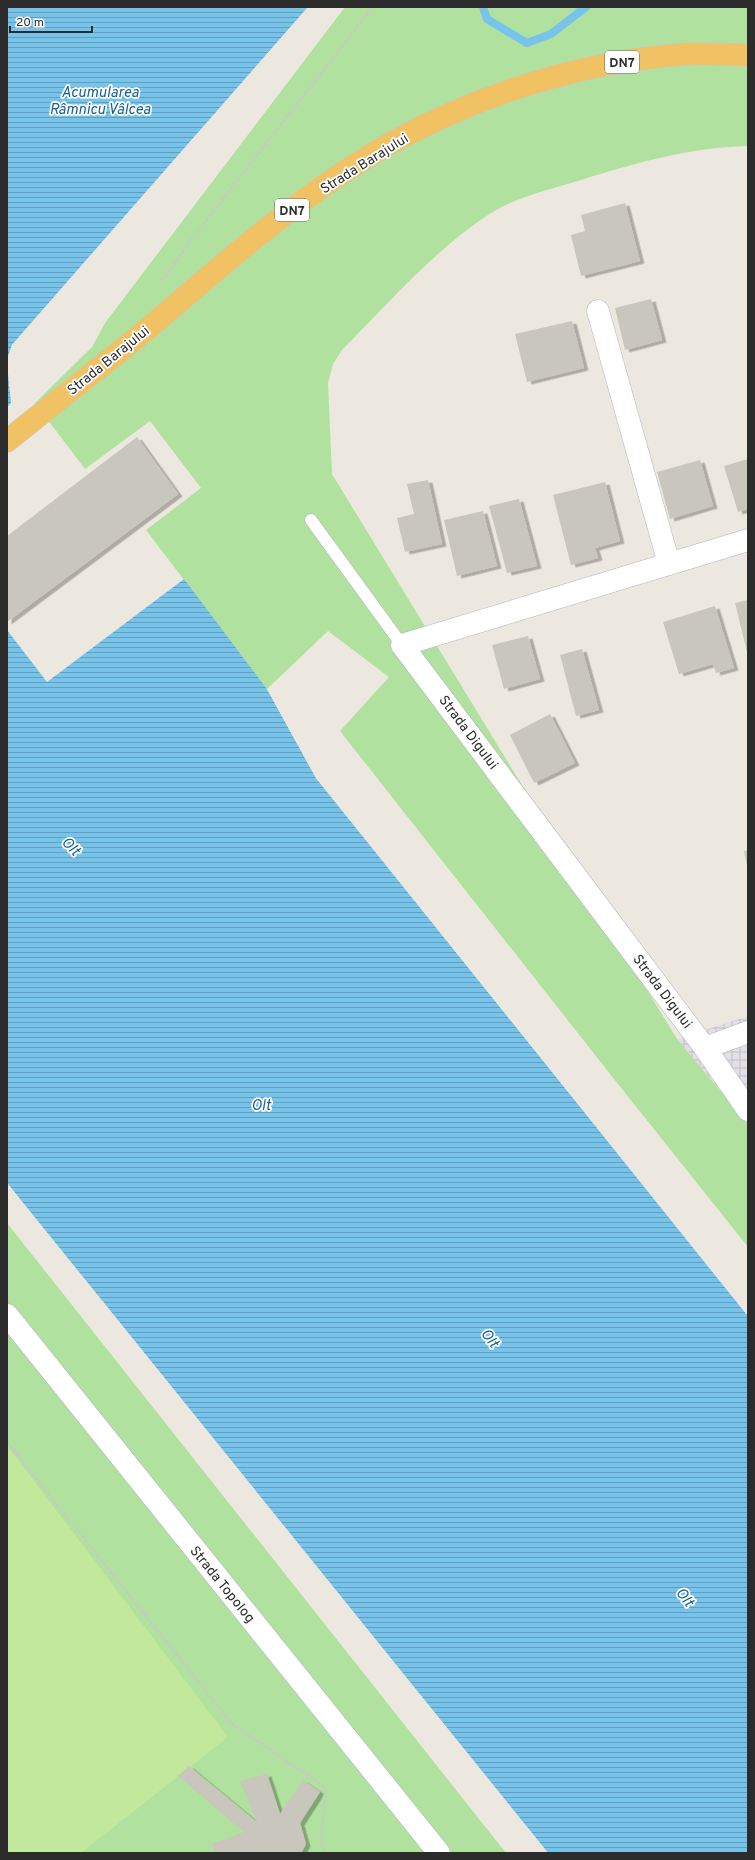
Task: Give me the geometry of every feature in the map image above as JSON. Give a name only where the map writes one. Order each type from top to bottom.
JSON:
[{"type":"highway","name":"Strada Barajului","points":[[7,441],[107,362],[267,228],[344,172],[398,139],[451,114],[500,94],[542,80],[587,68],[688,54],[748,55]]},
{"type":"street","points":[[598,311],[669,564]]},
{"type":"street","points":[[402,645],[748,540]]},
{"type":"street","name":"Strada Digului","points":[[402,645],[705,1048],[748,1110]]},
{"type":"street","points":[[705,1048],[748,1032]]},
{"type":"street","name":"Strada Topolog","points":[[7,1315],[440,1853]]},
{"type":"lane","points":[[311,520],[402,645]]},
{"type":"path","points":[[161,283],[193,237],[373,7]]},
{"type":"path","points":[[7,1442],[233,1725],[324,1787],[324,1814],[320,1834],[325,1853]]},
{"type":"shaded area","points":[[748,1016],[748,1124],[677,1039]]},
{"type":"green space","points":[[345,7],[748,7],[748,146],[725,147],[680,153],[658,158],[540,192],[510,203],[491,213],[470,227],[413,277],[342,350],[333,364],[328,383],[332,474],[677,1039],[748,1124],[748,1247],[340,731],[389,677],[328,631],[267,689],[146,530],[201,488],[150,421],[85,469],[35,403],[92,347],[105,323]]},
{"type":"green space","points":[[7,1223],[506,1853],[7,1853]]},
{"type":"green space","points":[[7,1445],[228,1737],[81,1853],[7,1853]]},
{"type":"water","name":"Acumularea Râmnicu Vâlcea","points":[[7,7],[308,7],[12,345],[7,359]]},
{"type":"water","points":[[7,364],[11,403],[7,407]]},
{"type":"water","name":"Olt","points":[[184,579],[267,689],[316,778],[748,1316],[748,1853],[548,1853],[7,1183],[7,630],[47,682]]},
{"type":"pier","points":[[308,7],[310,7],[14,346],[7,361],[12,345]]},
{"type":"pier","points":[[269,688],[318,777],[748,1313],[748,1316],[316,778],[267,689]]},
{"type":"pier","points":[[7,1183],[548,1853],[546,1853],[7,1187]]},
{"type":"building","points":[[625,203],[640,261],[581,276],[571,235],[585,231],[581,215]]},
{"type":"building","points":[[651,299],[662,340],[625,350],[615,308]]},
{"type":"building","points":[[572,321],[584,368],[527,382],[515,334]]},
{"type":"building","points":[[137,437],[178,494],[7,622],[7,536]]},
{"type":"building","points":[[748,459],[748,509],[738,512],[724,466]]},
{"type":"building","points":[[700,460],[713,506],[670,519],[657,472]]},
{"type":"building","points":[[428,480],[442,544],[405,552],[397,518],[414,514],[407,484]]},
{"type":"building","points":[[605,482],[620,541],[595,548],[598,558],[571,565],[553,495]]},
{"type":"building","points":[[519,499],[537,566],[507,573],[489,506]]},
{"type":"building","points":[[483,511],[497,566],[457,576],[444,520]]},
{"type":"building","points":[[748,600],[748,652],[747,652],[735,603]]},
{"type":"building","points":[[715,606],[734,668],[716,673],[713,664],[679,674],[663,622]]},
{"type":"building","points":[[528,636],[540,679],[504,689],[492,645]]},
{"type":"building","points":[[582,649],[599,710],[576,716],[560,655]]},
{"type":"building","points":[[550,714],[575,763],[534,783],[510,735]]},
{"type":"building","points":[[748,850],[748,866],[747,866],[744,851]]},
{"type":"building","points":[[189,1766],[257,1822],[240,1781],[267,1774],[280,1814],[303,1780],[320,1792],[300,1823],[306,1844],[301,1853],[214,1853],[212,1844],[244,1832],[178,1776]]},
{"type":"waterway","points":[[483,7],[487,19],[527,43],[551,34],[586,7]]}]
